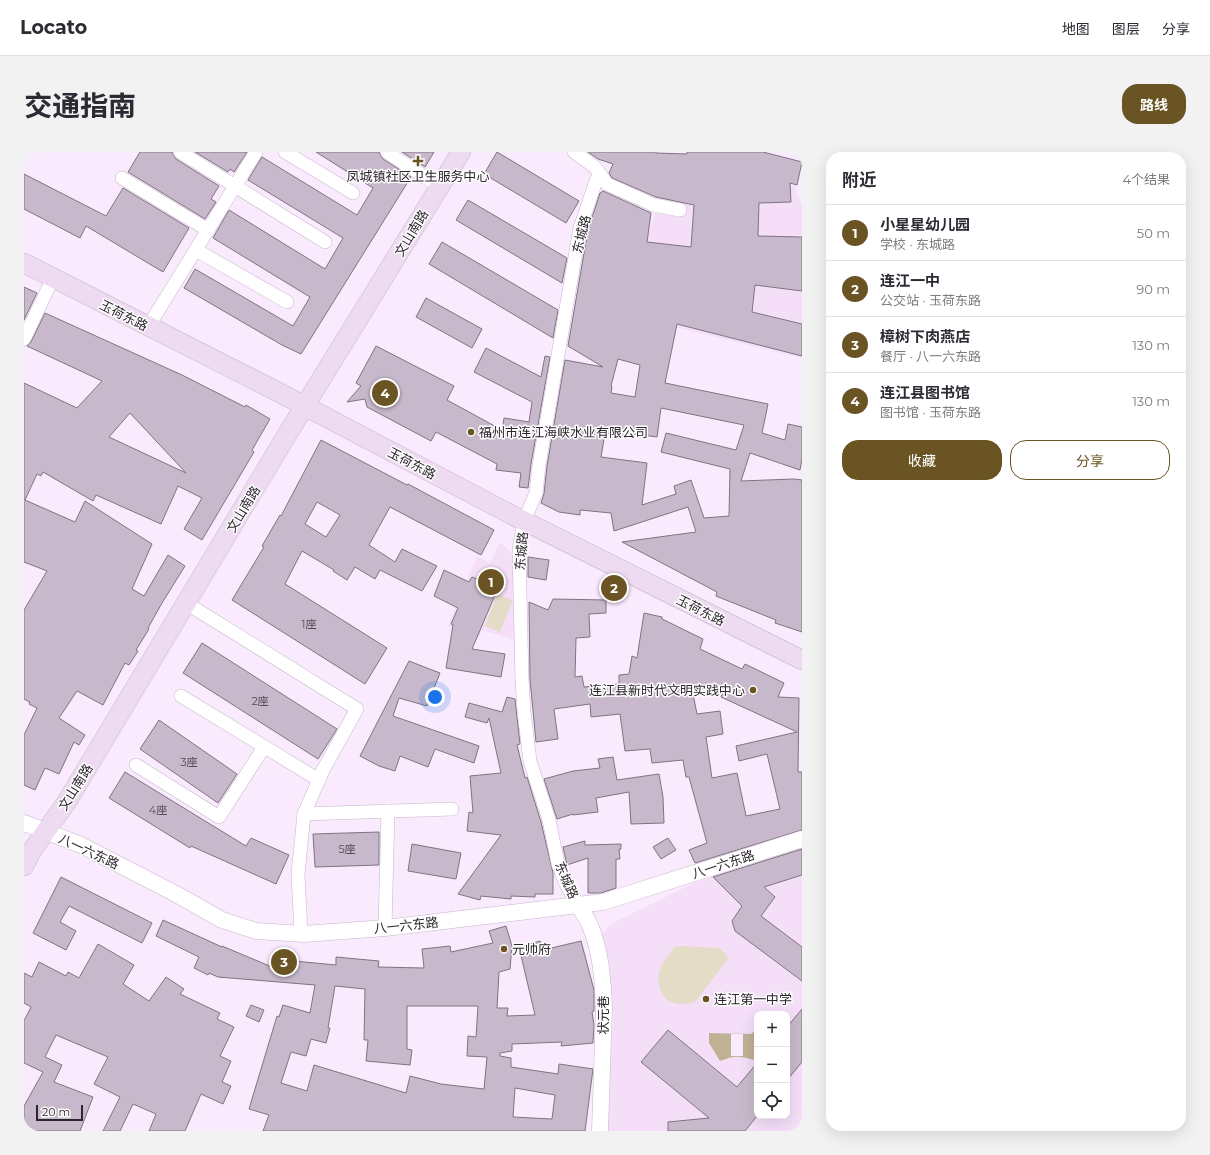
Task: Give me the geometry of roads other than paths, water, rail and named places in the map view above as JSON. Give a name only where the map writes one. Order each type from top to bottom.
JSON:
[{"type":"main road","name":"文山南路","points":[[24,866],[31,852],[66,803],[305,406],[461,152]]},
{"type":"main road","name":"玉荷东路","points":[[24,263],[305,406],[524,521],[802,660]]},
{"type":"street","points":[[180,152],[325,242]]},
{"type":"street","points":[[148,327],[256,152]]},
{"type":"street","points":[[285,152],[353,193]]},
{"type":"street","points":[[387,152],[440,186]]},
{"type":"street","points":[[574,152],[595,167],[607,184],[654,204],[680,210]]},
{"type":"street","name":"东城路","points":[[578,905],[561,873],[549,820],[530,761],[527,746],[522,686],[519,550],[524,521],[536,493],[540,458],[580,228],[596,181],[600,174]]},
{"type":"street","points":[[122,178],[208,230]]},
{"type":"street","points":[[196,250],[287,302]]},
{"type":"street","points":[[24,339],[54,278]]},
{"type":"street","points":[[186,604],[357,709],[319,780],[304,814],[298,874],[300,933]]},
{"type":"street","points":[[181,696],[319,780]]},
{"type":"street","points":[[136,765],[219,818],[264,747]]},
{"type":"street","points":[[304,814],[452,809]]},
{"type":"street","points":[[385,928],[388,811]]},
{"type":"street","name":"八一六东路","points":[[24,823],[81,845],[176,894],[222,920],[256,931],[300,933],[385,928],[603,902],[802,839]]},
{"type":"street","points":[[592,932],[603,902]]},
{"type":"street","name":"状元巷","points":[[578,905],[588,922],[600,960],[604,1003],[600,1131]]},
{"type":"place","name":"凤城镇社区卫生服务中心","points":[[418,161]]},
{"type":"place","name":"连江县图书馆","points":[[385,393]]},
{"type":"place","name":"福州市连江海峡水业有限公司","points":[[471,432]]},
{"type":"place","name":"小星星幼儿园","points":[[491,582]]},
{"type":"place","name":"连江一中","points":[[614,588]]},
{"type":"place","name":"连江县新时代文明实践中心","points":[[753,690]]},
{"type":"place","name":"元帅府","points":[[504,949]]},
{"type":"place","name":"樟树下肉燕店","points":[[284,962]]},
{"type":"place","name":"连江第一中学","points":[[706,999]]}]
